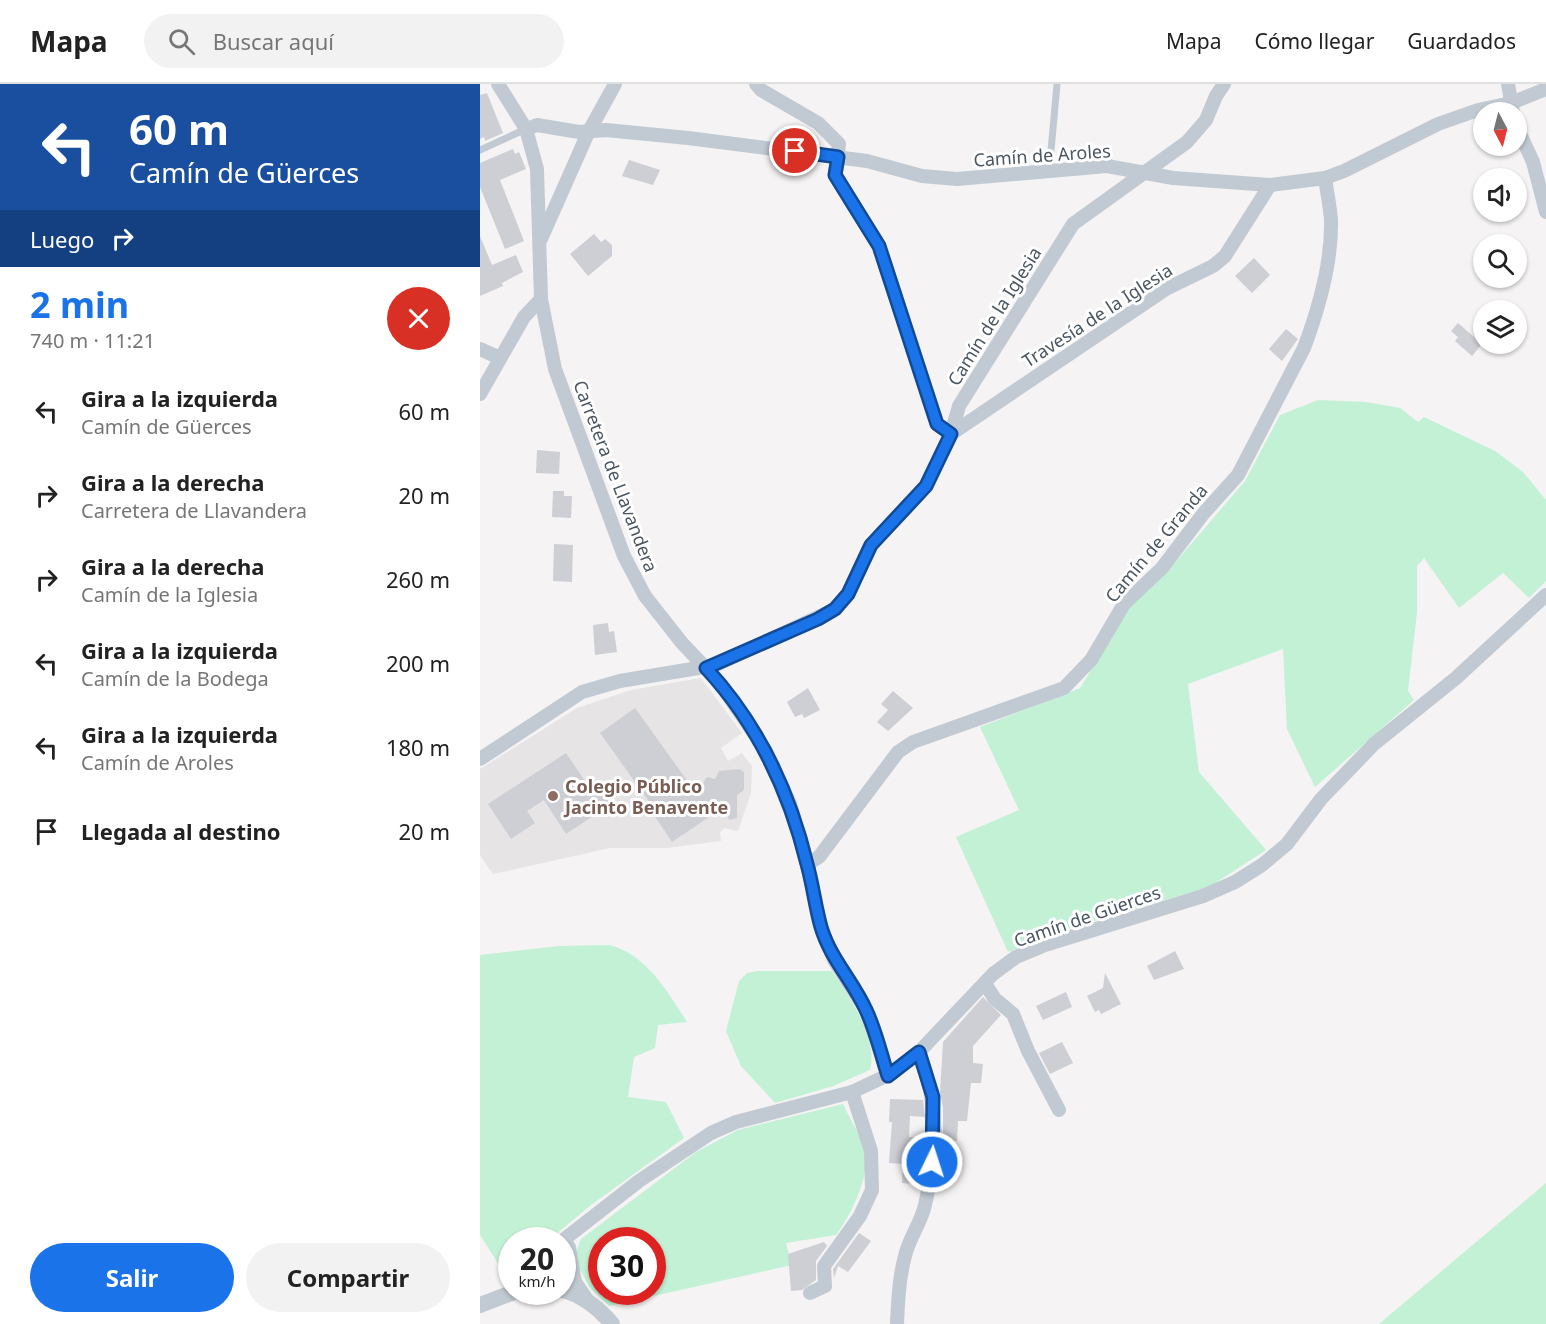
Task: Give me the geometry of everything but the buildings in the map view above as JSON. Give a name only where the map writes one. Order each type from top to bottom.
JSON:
[{"type":"street","name":"Carretera de Llavandera","points":[[498,84],[526,129],[537,169],[541,299],[555,369],[634,577],[645,597],[738,707],[766,751],[790,804],[807,864],[821,927],[834,960],[866,1010],[888,1076]]},
{"type":"street","points":[[539,244],[588,133],[615,84]]},
{"type":"street","points":[[756,84],[761,90],[818,123],[839,144],[835,175],[879,246],[937,424],[951,434]]},
{"type":"street","name":"Camín de la Iglesia","points":[[480,759],[582,692],[620,681],[706,668],[818,619],[835,609],[848,594],[871,545],[926,486],[951,434],[959,406],[1072,224],[1121,192],[1141,173],[1187,142],[1206,120],[1224,84]]},
{"type":"street","points":[[1508,84],[1511,102]]},
{"type":"street","name":"Camín de Aroles","points":[[1523,102],[1546,89]]},
{"type":"street","name":"Camín de Aroles","points":[[526,129],[537,125],[588,133],[617,131],[867,161],[922,176],[957,179],[1048,173],[1107,166],[1173,178],[1270,185],[1325,178],[1438,124],[1473,112]]},
{"type":"street","points":[[1527,149],[1533,162],[1546,212]]},
{"type":"street","name":"Camín de Granda","points":[[807,864],[819,857],[898,752],[913,742],[1064,687],[1078,677],[1091,660],[1124,604],[1162,568],[1203,514],[1238,475],[1304,348],[1312,326],[1327,265],[1331,220],[1325,178]]},
{"type":"street","name":"Travesía de la Iglesia","points":[[951,434],[1156,296],[1213,266],[1225,256],[1270,185]]},
{"type":"street","points":[[480,393],[525,317],[541,299]]},
{"type":"street","points":[[480,349],[500,358]]},
{"type":"street","name":"Camín de Güerces","points":[[576,1233],[639,1181],[711,1133],[736,1122],[852,1092],[888,1076],[919,1052],[985,984],[1016,957],[1045,945],[1203,896],[1235,882],[1262,865],[1287,843],[1321,799],[1374,744],[1456,678],[1546,595]]},
{"type":"street","points":[[985,984],[995,999],[1013,1014],[1028,1051],[1059,1110]]},
{"type":"street","points":[[897,1324],[898,1294],[905,1254],[925,1207],[934,1142],[933,1097],[919,1052]]},
{"type":"street","points":[[810,1293],[825,1286],[824,1266],[860,1216],[872,1190],[871,1151],[852,1092]]},
{"type":"street","points":[[576,1283],[588,1301]]},
{"type":"street","points":[[480,1305],[498,1297]]},
{"type":"street","points":[[591,1305],[612,1324]]},
{"type":"lane","points":[[1048,173],[1058,84]]},
{"type":"lane","points":[[480,150],[526,129]]},
{"type":"shaded area","points":[[701,678],[742,733],[721,748],[728,761],[742,753],[752,766],[751,793],[738,831],[724,828],[720,833],[721,841],[667,848],[610,848],[493,874],[480,855],[480,769],[577,708],[631,690]]},
{"type":"green space","points":[[1318,400],[1366,402],[1400,408],[1418,422],[1424,417],[1495,451],[1523,472],[1546,500],[1546,581],[1529,598],[1503,573],[1459,608],[1424,558],[1417,566],[1417,612],[1408,691],[1414,700],[1315,787],[1287,729],[1283,649],[1188,684],[1199,772],[1266,850],[1209,887],[1068,929],[1008,952],[956,837],[1019,810],[980,727],[1080,688],[1130,607],[1168,571],[1245,481],[1280,415]]},
{"type":"green space","points":[[609,945],[634,956],[654,975],[687,1022],[658,1025],[655,1048],[634,1057],[628,1097],[666,1102],[684,1138],[591,1205],[565,1227],[498,1227],[498,1263],[480,1235],[480,955],[559,946]]},
{"type":"green space","points":[[832,971],[854,1005],[866,1031],[870,1044],[870,1070],[833,1086],[775,1103],[741,1066],[726,1031],[739,981],[747,973]]},
{"type":"green space","points":[[843,1104],[862,1141],[866,1161],[858,1195],[836,1235],[786,1243],[792,1265],[666,1293],[666,1227],[597,1227],[696,1152],[738,1130]]},
{"type":"green space","points":[[1546,1183],[1546,1324],[1379,1324]]},
{"type":"green space","points":[[588,1234],[588,1285],[576,1261],[576,1252],[581,1239]]},
{"type":"place","name":"Colegio Público Jacinto Benavente","points":[[553,796]]},
{"type":"route","points":[[795,151],[838,157],[834,164],[835,175],[879,246],[937,424],[951,434],[926,486],[871,545],[848,594],[835,609],[818,619],[706,668],[738,707],[766,751],[782,782],[807,864],[821,927],[834,960],[866,1010],[888,1076],[919,1052],[933,1097],[935,1121],[932,1162]]}]
